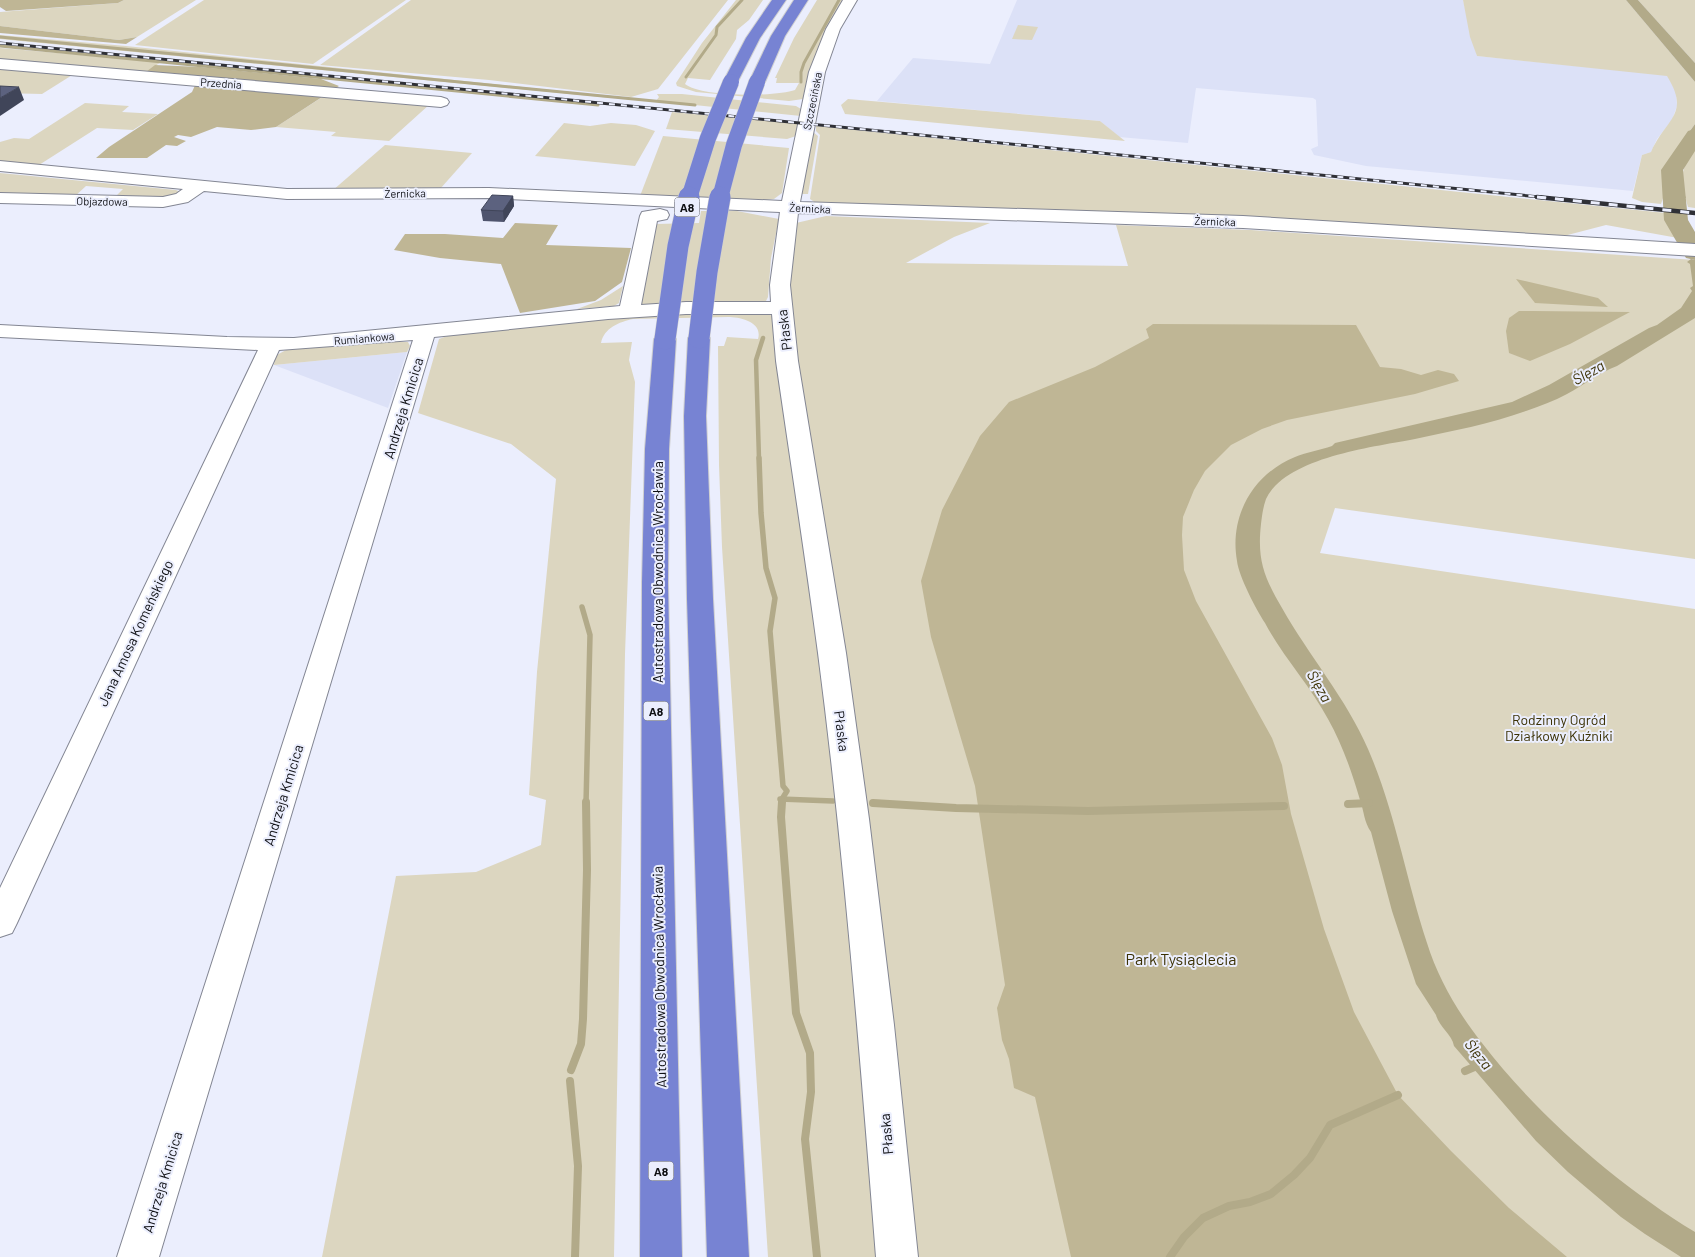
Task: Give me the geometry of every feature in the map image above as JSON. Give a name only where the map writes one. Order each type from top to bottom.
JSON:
[{"type":"highway","name":"Autostradowa Obwodnica Wrocławia","points":[[661,1257],[655,583],[657,449],[665,339],[674,269],[686,209],[706,141],[731,82],[753,38],[779,0]]},
{"type":"highway","name":"A8","points":[[728,1257],[699,590],[695,416],[699,338],[706,272],[716,209],[734,140],[778,36],[801,0]]},
{"type":"street","name":"Szczecińska","points":[[790,207],[817,72],[833,29],[850,0]]},
{"type":"street","name":"Przednia","points":[[0,64],[441,102]]},
{"type":"street","name":"Żernicka","points":[[0,166],[287,194],[489,193],[790,207],[1243,222],[1695,250]]},
{"type":"street","name":"Objazdowa","points":[[0,198],[168,201],[182,198],[200,186]]},
{"type":"street","name":"Płaska","points":[[790,207],[782,260],[781,308],[831,644],[853,819],[876,1025],[897,1257]]},
{"type":"street","points":[[629,312],[654,216]]},
{"type":"street","name":"Rumiankowa","points":[[0,331],[272,344],[326,342],[550,318],[629,312],[686,308],[781,308]]},
{"type":"street","name":"Andrzeja Kmicica","points":[[138,1257],[424,340],[423,332]]},
{"type":"street","name":"Jana Amosa Komeńskiego","points":[[0,923],[272,344]]},
{"type":"shaded area","points":[[1017,0],[1463,0],[1477,56],[1667,75],[1676,91],[1677,106],[1672,120],[1657,139],[1651,152],[1642,155],[1633,191],[1366,166],[1314,155],[1311,149],[1318,146],[1316,100],[1313,98],[1196,88],[1188,143],[1119,137],[1100,121],[877,101],[913,58],[990,64]]},
{"type":"shaded area","points":[[407,352],[388,408],[274,365]]},
{"type":"green space","points":[[0,0],[124,0],[118,3],[6,11],[0,7]]},
{"type":"green space","points":[[124,0],[196,0],[137,37],[119,40],[0,26],[0,12],[118,3]]},
{"type":"green space","points":[[204,0],[406,0],[313,64],[135,45]]},
{"type":"green space","points":[[411,0],[728,0],[658,89],[631,97],[489,80],[320,65]]},
{"type":"green space","points":[[736,0],[763,0],[749,20],[737,30],[736,39],[710,80],[688,78],[685,84],[706,91],[756,95],[795,90],[799,83],[776,83],[777,78],[775,78],[794,38],[817,0],[843,0],[827,29],[803,99],[789,101],[696,92],[677,86],[676,83],[702,43]]},
{"type":"green space","points":[[1463,0],[1626,0],[1695,82],[1695,124],[1667,163],[1664,195],[1661,204],[1642,202],[1632,198],[1642,155],[1651,152],[1674,116],[1677,100],[1667,76],[1477,56],[1470,37]]},
{"type":"green space","points":[[1638,0],[1695,0],[1695,63]]},
{"type":"green space","points":[[1018,25],[1038,27],[1032,40],[1012,39]]},
{"type":"green space","points":[[0,26],[119,40],[137,37],[126,44],[0,33]]},
{"type":"green space","points":[[0,35],[126,46],[599,95],[611,98],[0,39]]},
{"type":"green space","points":[[0,48],[161,62],[142,75],[0,61]]},
{"type":"green space","points":[[155,65],[200,67],[321,79],[339,86],[276,127],[251,130],[217,127],[191,137],[178,135],[174,137],[186,141],[177,146],[166,145],[147,158],[96,158],[109,147],[192,92],[197,81],[142,75]]},
{"type":"green space","points":[[0,67],[77,72],[42,94],[0,93]]},
{"type":"green space","points":[[327,94],[430,104],[389,141],[331,136],[336,132],[276,127]]},
{"type":"green space","points":[[657,94],[682,94],[796,106],[801,109],[801,116],[656,101],[659,97]]},
{"type":"green space","points":[[848,99],[1100,121],[1125,141],[845,114],[841,105]]},
{"type":"green space","points":[[85,103],[129,106],[122,112],[158,114],[133,130],[97,128],[39,165],[0,161],[0,142],[14,138],[29,139]]},
{"type":"green space","points":[[672,112],[799,124],[796,136],[787,139],[666,129]]},
{"type":"green space","points":[[564,123],[590,126],[611,123],[636,125],[655,131],[635,166],[535,156]]},
{"type":"green space","points":[[816,126],[1666,213],[1678,238],[1606,225],[1556,238],[816,203],[810,199],[820,135],[816,131]]},
{"type":"green space","points":[[813,132],[818,136],[808,194],[801,194]]},
{"type":"green space","points":[[663,136],[789,148],[782,193],[774,199],[758,201],[640,196]]},
{"type":"green space","points":[[385,145],[472,153],[440,189],[332,191]]},
{"type":"green space","points":[[1695,147],[1695,208],[1688,207],[1682,176],[1686,163]]},
{"type":"green space","points":[[0,173],[176,190],[180,192],[169,198],[113,199],[123,189],[86,186],[73,198],[0,195]]},
{"type":"green space","points":[[701,211],[737,211],[779,219],[771,258],[768,297],[766,301],[646,306],[642,304],[642,298],[638,298],[655,224],[699,223]]},
{"type":"green space","name":"Park Tysiąclecia","points":[[826,216],[990,223],[954,237],[906,263],[1128,266],[1116,225],[1251,230],[1695,260],[1695,559],[1335,508],[1320,553],[1695,609],[1695,1257],[911,1257],[787,308],[796,223]]},
{"type":"green space","points":[[515,223],[558,225],[546,245],[631,248],[622,282],[595,301],[520,313],[501,264],[440,258],[394,250],[405,234],[445,234],[503,238]]},
{"type":"green space","points":[[1516,279],[1598,298],[1608,307],[1535,303]]},
{"type":"green space","points":[[623,286],[619,303],[614,306],[577,309],[601,300]]},
{"type":"green space","points":[[725,311],[769,314],[773,317],[813,580],[885,1257],[768,1257],[722,547],[719,465],[718,346],[724,346],[727,337],[758,339],[759,333],[754,325],[744,319],[728,317],[633,319],[613,326],[605,333],[601,343],[632,342],[629,360],[635,382],[625,654],[614,1257],[322,1257],[396,876],[476,872],[541,845],[546,800],[529,795],[537,672],[556,479],[511,444],[418,413],[439,339],[450,335],[561,321]]},
{"type":"green space","points":[[1519,311],[1630,312],[1570,344],[1530,361],[1509,353],[1506,331],[1509,318]]},
{"type":"green space","points":[[1153,324],[1356,325],[1380,367],[1401,369],[1421,375],[1438,370],[1454,374],[1459,381],[1415,394],[1287,420],[1262,429],[1231,445],[1205,471],[1194,490],[1183,517],[1184,570],[1196,601],[1272,738],[1282,765],[1291,814],[1324,929],[1354,1012],[1398,1095],[1509,1208],[1567,1257],[1071,1257],[1035,1097],[1014,1088],[1009,1059],[1002,1040],[997,1008],[1005,985],[975,786],[931,637],[921,581],[942,510],[980,436],[1009,402],[1095,367],[1149,338],[1146,329]]},
{"type":"green space","points":[[408,342],[410,346],[407,352],[274,365],[275,356],[286,350]]},
{"type":"water","points":[[1626,0],[1638,0],[1695,63],[1695,82]]},
{"type":"water","points":[[1695,124],[1695,147],[1684,164],[1681,176],[1681,186],[1686,198],[1664,195],[1667,163]]},
{"type":"water","points":[[1691,259],[1695,260],[1695,318],[1617,366],[1567,394],[1542,405],[1512,416],[1471,427],[1355,450],[1311,464],[1292,473],[1276,485],[1266,499],[1260,537],[1263,568],[1271,587],[1293,626],[1349,712],[1368,749],[1386,796],[1427,943],[1437,970],[1457,1008],[1473,1032],[1504,1070],[1553,1122],[1608,1171],[1695,1232],[1695,1257],[1681,1257],[1621,1217],[1568,1172],[1536,1141],[1454,1046],[1451,1038],[1416,984],[1392,911],[1371,832],[1365,820],[1354,779],[1342,748],[1321,707],[1280,648],[1244,584],[1238,568],[1235,544],[1237,528],[1247,498],[1267,474],[1280,465],[1300,455],[1332,446],[1335,443],[1512,402],[1549,385],[1657,325],[1681,308],[1692,291],[1690,288],[1693,286],[1690,264],[1687,262]]},
{"type":"building","points":[[0,86],[19,87],[0,98]]},
{"type":"building","points":[[492,195],[513,196],[503,211],[481,210]]},
{"type":"waterway","points":[[686,77],[716,35],[717,27],[742,0]]},
{"type":"waterway","points":[[801,82],[801,72],[804,63],[839,0]]},
{"type":"waterway","points":[[0,37],[695,105]]},
{"type":"waterway","points":[[0,46],[598,105]]},
{"type":"waterway","name":"Ślęza","points":[[1695,135],[1672,170],[1676,220],[1695,253]]},
{"type":"waterway","points":[[759,459],[756,360],[763,338]]},
{"type":"waterway","points":[[759,458],[766,568],[775,598],[770,631],[783,786],[787,791],[782,799]]},
{"type":"waterway","points":[[582,607],[590,635],[586,803]]},
{"type":"waterway","points":[[782,799],[833,801]]},
{"type":"waterway","points":[[782,802],[781,817],[796,1013],[810,1053],[811,1092],[805,1139],[817,1257]]},
{"type":"waterway","points":[[571,1070],[581,1044],[583,1019],[587,870],[586,803]]},
{"type":"waterway","points":[[882,804],[873,803],[956,808],[1088,811],[1284,806]]},
{"type":"waterway","points":[[1348,804],[1369,803],[1357,804]]},
{"type":"waterway","points":[[1465,1071],[1479,1065]]},
{"type":"waterway","points":[[570,1081],[578,1166],[575,1257]]},
{"type":"waterway","points":[[1170,1257],[1184,1237],[1203,1218],[1229,1206],[1250,1202],[1271,1194],[1294,1175],[1310,1158],[1330,1125],[1398,1095]]},
{"type":"railway","points":[[0,43],[1550,198]]},
{"type":"railway","points":[[1537,197],[1695,213]]},
{"type":"park label","name":"Rodzinny Ogród Działkowy Kuźniki","points":[[1559,728]]}]
